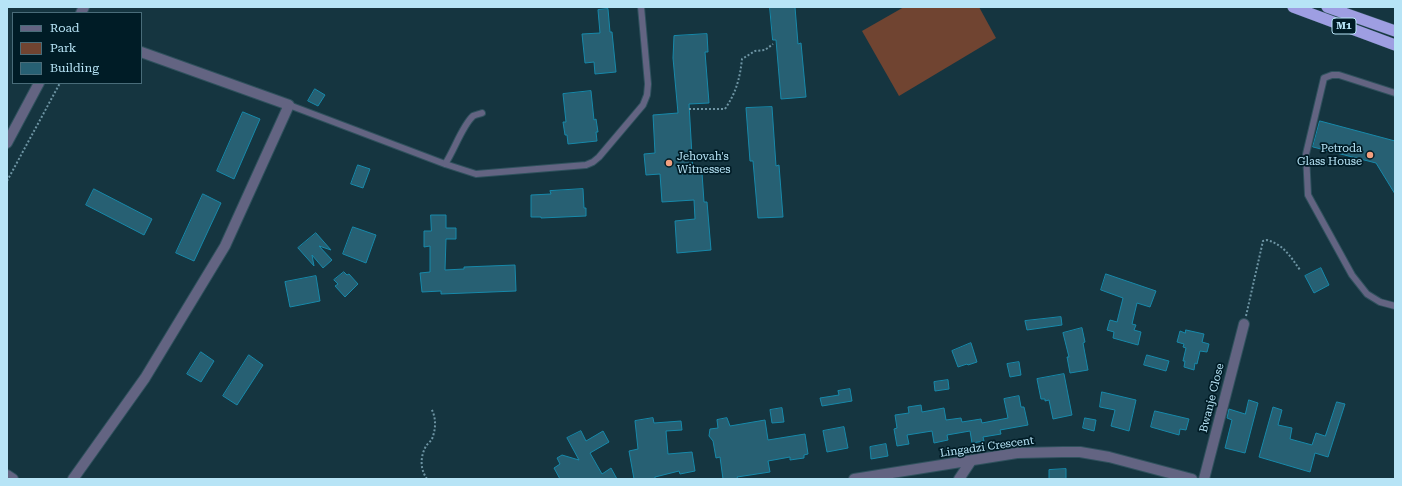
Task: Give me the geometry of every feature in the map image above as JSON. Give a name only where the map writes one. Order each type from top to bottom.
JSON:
[{"type":"highway","name":"M1","points":[[1293,7],[1395,45]]},
{"type":"highway","name":"M1","points":[[1327,7],[1395,31]]},
{"type":"street","points":[[73,479],[145,378],[225,246],[289,105],[142,52]]},
{"type":"street","points":[[7,143],[38,84]]},
{"type":"street","name":"Bwanje Close","points":[[1204,479],[1244,324]]},
{"type":"street","name":"Lingadzi Crescent","points":[[854,479],[1017,453],[1080,452],[1109,457],[1192,479]]},
{"type":"street","points":[[959,479],[971,461]]},
{"type":"street","points":[[7,475],[13,479]]},
{"type":"lane","points":[[289,105],[445,164],[476,174],[586,165],[599,157],[643,105],[647,95],[648,84],[641,7]]},
{"type":"lane","points":[[1395,93],[1339,75],[1332,75],[1324,78],[1306,154],[1308,195],[1352,276],[1367,294],[1380,302],[1395,306]]},
{"type":"lane","points":[[445,164],[464,128],[474,116],[482,113]]},
{"type":"path","points":[[689,109],[725,109],[738,85],[742,59],[754,51],[765,50],[773,44]]},
{"type":"path","points":[[7,180],[59,84]]},
{"type":"path","points":[[1244,324],[1263,241],[1266,240],[1276,242],[1289,254],[1300,270]]},
{"type":"path","points":[[427,479],[422,467],[422,455],[426,446],[433,437],[435,422],[431,408]]},
{"type":"green space","points":[[904,7],[979,7],[996,38],[899,96],[862,31]]},
{"type":"building","points":[[770,7],[795,7],[798,44],[801,43],[806,97],[781,99],[776,40],[773,40]]},
{"type":"building","points":[[608,9],[616,72],[595,74],[594,62],[585,63],[582,34],[600,33],[598,10]]},
{"type":"building","points":[[707,34],[708,52],[705,52],[709,103],[689,104],[693,173],[702,173],[704,202],[707,202],[711,250],[677,253],[675,221],[695,219],[694,200],[662,202],[660,174],[646,175],[644,154],[655,153],[653,115],[678,113],[673,58],[674,36]]},
{"type":"building","points":[[315,89],[325,95],[318,106],[308,101]]},
{"type":"building","points":[[591,91],[594,120],[596,119],[598,132],[596,132],[597,141],[568,144],[563,122],[566,122],[563,94]]},
{"type":"building","name":"Jehovah's Witnesses","points":[[772,107],[776,166],[779,165],[783,217],[758,218],[753,161],[750,161],[746,108]]},
{"type":"building","points":[[243,112],[260,119],[234,179],[217,171]]},
{"type":"building","name":"Petroda Glass House","points":[[1320,121],[1395,141],[1395,194],[1376,163],[1313,147]]},
{"type":"building","points":[[358,165],[370,169],[363,188],[351,184]]},
{"type":"building","points":[[94,189],[152,219],[144,235],[86,205]]},
{"type":"building","points":[[583,189],[586,216],[531,217],[531,195],[551,194],[550,191]]},
{"type":"building","points":[[203,194],[221,203],[194,261],[176,253]]},
{"type":"building","points":[[431,215],[446,215],[446,228],[456,228],[456,239],[446,239],[445,270],[464,269],[464,267],[515,265],[516,291],[441,294],[441,291],[422,292],[420,273],[430,272],[430,246],[424,247],[424,231],[431,231]]},
{"type":"building","points":[[353,227],[376,235],[366,263],[343,254]]},
{"type":"building","points":[[316,233],[331,250],[319,246],[332,260],[323,268],[312,255],[314,266],[298,248]]},
{"type":"building","points":[[1321,268],[1329,285],[1314,293],[1305,276]]},
{"type":"building","points":[[344,272],[347,275],[349,274],[358,284],[345,297],[335,286],[338,284],[334,280]]},
{"type":"building","points":[[1106,274],[1156,291],[1150,307],[1137,303],[1132,324],[1136,325],[1134,330],[1141,332],[1138,345],[1113,338],[1114,332],[1107,330],[1110,320],[1117,322],[1123,298],[1101,290]]},
{"type":"building","points":[[316,276],[320,301],[290,307],[285,282]]},
{"type":"building","points":[[1061,317],[1062,325],[1027,330],[1025,321]]},
{"type":"building","points":[[1082,328],[1088,370],[1070,373],[1067,357],[1069,357],[1063,333]]},
{"type":"building","points":[[1186,330],[1204,334],[1202,342],[1209,344],[1207,352],[1200,351],[1194,370],[1184,367],[1185,361],[1183,361],[1186,348],[1183,347],[1184,344],[1177,342],[1180,331],[1185,333]]},
{"type":"building","points":[[971,343],[977,362],[958,367],[952,351]]},
{"type":"building","points":[[201,352],[214,361],[201,382],[187,374]]},
{"type":"building","points":[[249,355],[263,365],[237,405],[223,396]]},
{"type":"building","points":[[1147,355],[1169,361],[1166,371],[1144,365]]},
{"type":"building","points":[[1019,362],[1021,375],[1010,377],[1007,364]]},
{"type":"building","points":[[1064,374],[1072,415],[1053,419],[1049,400],[1045,401],[1045,399],[1041,399],[1037,379]]},
{"type":"building","points":[[948,380],[949,389],[935,391],[934,382]]},
{"type":"building","points":[[850,389],[852,401],[822,406],[820,398],[839,395],[838,391]]},
{"type":"building","points":[[1102,392],[1136,400],[1129,431],[1111,426],[1115,410],[1100,407]]},
{"type":"building","points":[[1019,396],[1021,407],[1024,407],[1028,425],[1000,430],[1001,434],[983,437],[984,441],[972,443],[970,431],[947,435],[948,440],[934,443],[932,431],[907,435],[909,444],[897,446],[894,429],[897,428],[895,415],[909,413],[908,407],[921,405],[922,412],[944,408],[946,420],[961,418],[962,422],[981,419],[982,423],[1008,418],[1004,399]]},
{"type":"building","points":[[1249,400],[1258,403],[1245,453],[1225,448],[1232,420],[1227,418],[1229,409],[1245,414]]},
{"type":"building","points":[[1337,402],[1345,404],[1328,457],[1315,453],[1310,472],[1259,457],[1273,407],[1282,410],[1278,425],[1292,428],[1290,439],[1312,445],[1316,433],[1325,436]]},
{"type":"building","points":[[782,408],[784,422],[772,423],[770,410]]},
{"type":"building","points":[[1155,411],[1189,419],[1186,430],[1180,429],[1179,435],[1151,427]]},
{"type":"building","points":[[653,418],[654,423],[681,421],[682,430],[666,431],[668,454],[692,452],[695,471],[680,474],[679,471],[655,477],[655,479],[634,479],[629,451],[638,449],[635,421]]},
{"type":"building","points":[[727,418],[730,426],[765,420],[768,440],[805,434],[808,454],[804,455],[804,458],[790,460],[790,457],[768,461],[770,472],[737,477],[738,479],[723,479],[720,457],[716,458],[713,441],[709,436],[710,429],[718,428],[717,420]]},
{"type":"building","points":[[1085,418],[1096,420],[1094,431],[1083,428]]},
{"type":"building","points":[[844,427],[848,448],[827,452],[823,431]]},
{"type":"building","points":[[581,431],[586,441],[603,431],[609,442],[590,453],[602,474],[611,468],[617,479],[560,479],[554,468],[560,464],[557,458],[562,455],[579,460],[567,438]]},
{"type":"building","points":[[886,444],[888,456],[871,459],[870,447]]},
{"type":"building","points":[[1066,469],[1066,479],[1049,479],[1049,470]]},
{"type":"place","name":"Petroda Glass House","points":[[1370,155]]},
{"type":"place","name":"Jehovah's Witnesses","points":[[669,163]]}]
